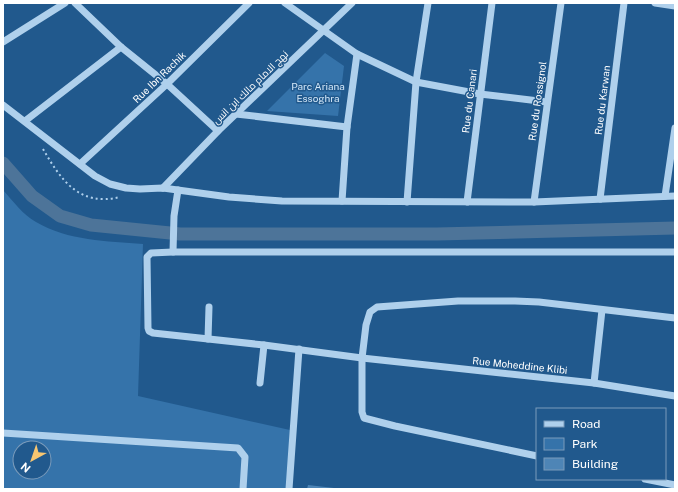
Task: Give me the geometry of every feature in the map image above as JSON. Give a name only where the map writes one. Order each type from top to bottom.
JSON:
[{"type":"street","points":[[3,42],[65,3]]},
{"type":"street","points":[[75,3],[121,47],[167,84],[218,131]]},
{"type":"street","name":"Rue Ibn Rachik","points":[[80,164],[167,84],[249,3]]},
{"type":"street","points":[[285,3],[356,54],[416,82],[480,94],[547,102]]},
{"type":"street","name":"نهج الامام مالك ابن انس","points":[[162,188],[218,131],[352,3]]},
{"type":"street","points":[[407,202],[416,82],[428,3]]},
{"type":"street","name":"Rue du Canari","points":[[467,202],[492,3]]},
{"type":"street","name":"Rue du Rossignol","points":[[534,202],[561,3]]},
{"type":"street","name":"Rue du Karwan","points":[[600,199],[624,3]]},
{"type":"street","points":[[655,3],[675,6]]},
{"type":"street","points":[[25,122],[121,47]]},
{"type":"street","points":[[342,201],[347,127],[356,54]]},
{"type":"street","points":[[3,105],[95,176],[110,184],[140,190],[162,188],[259,200],[407,202],[534,202],[675,196]]},
{"type":"street","points":[[236,114],[347,127]]},
{"type":"street","points":[[665,196],[675,128]]},
{"type":"street","points":[[178,190],[174,216],[173,252],[675,252]]},
{"type":"street","name":"Rue Moheddine Klibi","points":[[173,252],[151,253],[147,257],[148,330],[153,333],[264,345],[362,358],[594,383],[675,396]]},
{"type":"street","points":[[536,456],[364,418],[362,412],[362,358],[366,325],[370,312],[377,307],[458,301],[515,301],[539,302],[675,318]]},
{"type":"street","points":[[208,339],[209,307]]},
{"type":"street","points":[[594,383],[602,310]]},
{"type":"street","points":[[260,383],[264,345]]},
{"type":"street","points":[[289,489],[299,350]]},
{"type":"street","points":[[3,433],[238,448],[245,457],[244,489]]},
{"type":"street","points":[[651,480],[675,485]]},
{"type":"path","points":[[41,146],[53,166],[67,184],[80,194],[96,199],[118,197],[140,190]]},
{"type":"green space","name":"Parc Ariana Essoghra","points":[[325,53],[344,66],[338,116],[267,111]]},
{"type":"green space","points":[[3,190],[27,216],[48,228],[74,237],[143,244],[138,396],[290,430],[288,489],[3,489]]},
{"type":"building","points":[[308,485],[334,488],[334,489],[307,489]]},
{"type":"waterway","points":[[3,163],[32,196],[60,216],[91,225],[180,234],[437,234],[675,228]]}]
